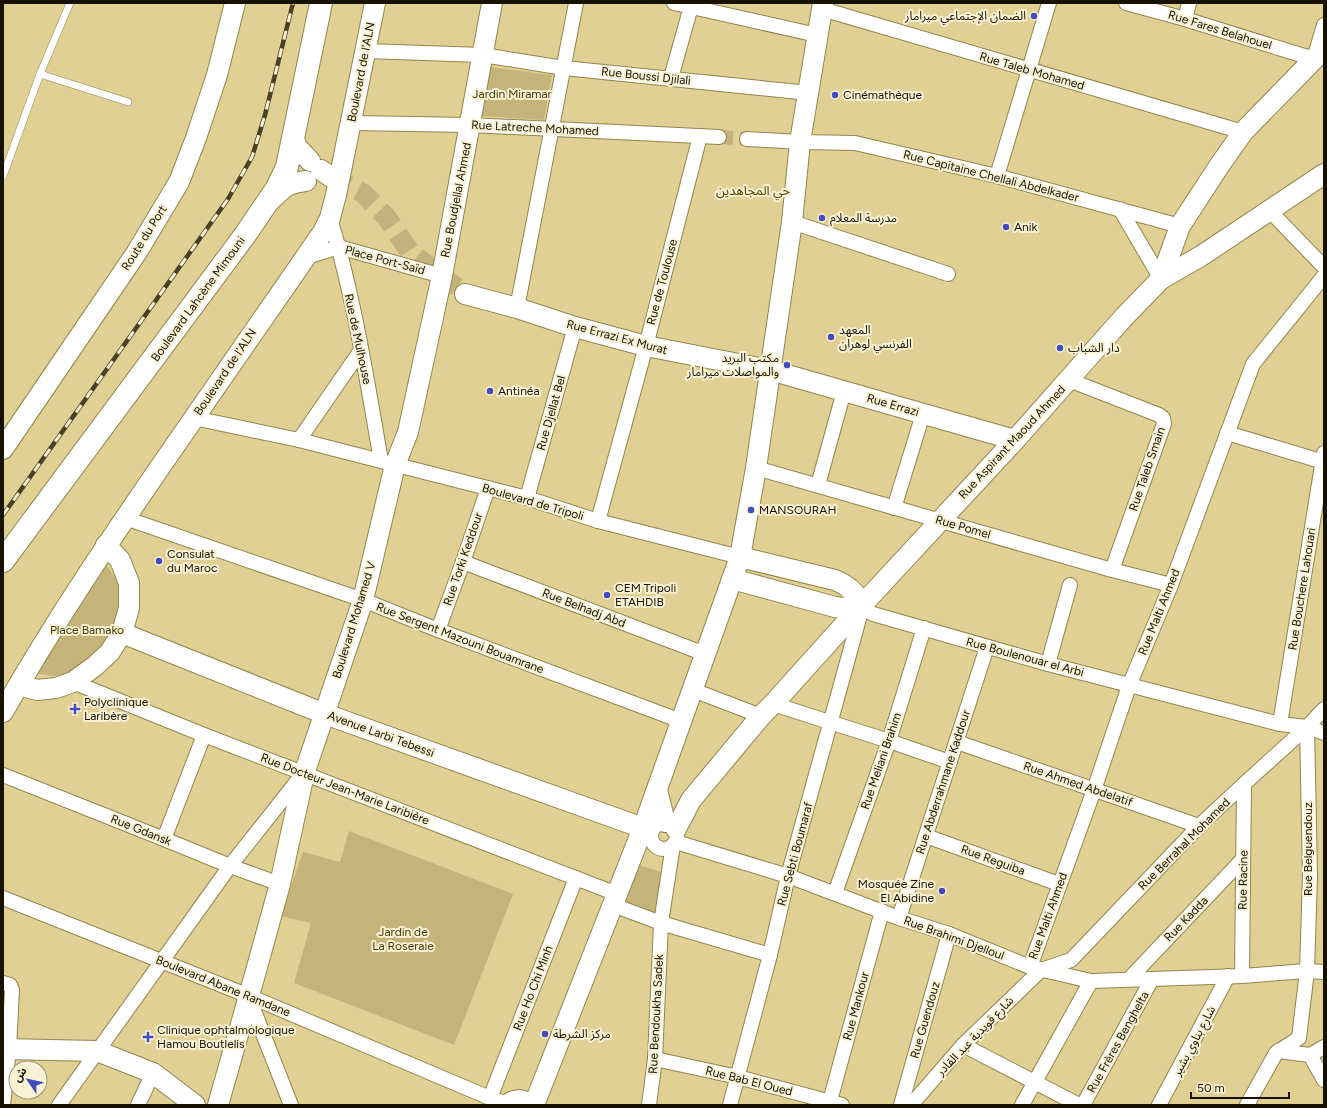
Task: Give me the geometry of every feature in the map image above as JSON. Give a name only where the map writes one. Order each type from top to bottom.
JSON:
[{"type":"main road","name":"Boulevard Lahcène Mimouni","points":[[3,561],[209,285],[266,206],[280,182],[287,167],[322,3]]},
{"type":"street","name":"Route du Port","points":[[3,448],[137,252],[179,182],[196,138],[217,75],[235,3]]},
{"type":"street","name":"Boulevard de l'ALN","points":[[3,712],[124,518],[323,232],[330,218],[336,195],[352,123],[375,3]]},
{"type":"street","name":"Rue Boudjellal Ahmed","points":[[388,463],[408,432],[442,276],[492,3]]},
{"type":"street","points":[[517,308],[576,3]]},
{"type":"street","points":[[674,3],[692,5],[817,35]]},
{"type":"street","points":[[997,176],[1049,3]]},
{"type":"street","name":"Rue Fares Belahouel","points":[[1126,3],[1319,54]]},
{"type":"street","points":[[1184,19],[1190,3]]},
{"type":"street","points":[[671,78],[692,5]]},
{"type":"street","points":[[534,1105],[633,856],[647,834],[657,790],[740,556],[756,468],[792,222],[800,142],[822,6]]},
{"type":"street","name":"Rue Taleb Mohamed","points":[[822,6],[1028,69],[1243,132]]},
{"type":"street","points":[[1161,279],[1180,226],[1243,132],[1319,54],[1324,25]]},
{"type":"street","name":"Rue Boussi Djilali","points":[[365,52],[483,56],[564,68],[809,92]]},
{"type":"street","name":"Rue Latreche Mohamed","points":[[352,123],[470,125],[719,137]]},
{"type":"street","name":"Rue de Toulouse","points":[[598,521],[646,346],[700,136]]},
{"type":"street","points":[[266,206],[280,191],[314,173],[293,137]]},
{"type":"street","points":[[747,139],[800,142]]},
{"type":"street","name":"Rue Capitaine Chellali Abdelkader","points":[[800,142],[855,143],[997,176],[1180,226]]},
{"type":"street","points":[[1161,279],[1201,256],[1324,174]]},
{"type":"street","points":[[1120,209],[1161,279]]},
{"type":"street","points":[[1270,211],[1324,267]]},
{"type":"street","name":"Rue de Mulhouse","points":[[330,218],[339,247],[361,350],[388,463]]},
{"type":"street","points":[[792,222],[948,274]]},
{"type":"street","name":"Place Port-Saïd","points":[[306,257],[339,247],[442,276]]},
{"type":"street","name":"Rue Malti Ahmed","points":[[1035,968],[1059,884],[1094,790],[1129,686],[1171,585],[1253,364],[1324,276]]},
{"type":"street","name":"Rue Aspirant Maoud Ahmed","points":[[673,835],[691,800],[767,710],[1161,279]]},
{"type":"street","name":"Rue Errazi Ex Murat","points":[[465,294],[517,308],[575,327],[646,346],[770,370]]},
{"type":"street","name":"Rue Djellat Bel","points":[[527,498],[575,327]]},
{"type":"street","points":[[299,440],[361,350]]},
{"type":"street","name":"Rue Errazi","points":[[770,370],[1015,440]]},
{"type":"street","name":"Rue Taleb Smain","points":[[1069,380],[1159,415],[1163,418],[1164,424],[1112,570]]},
{"type":"street","points":[[818,485],[844,391]]},
{"type":"street","points":[[894,508],[923,414]]},
{"type":"street","name":"Boulevard de Tripoli","points":[[194,418],[299,440],[527,498],[598,521],[835,580],[854,591],[863,604]]},
{"type":"street","points":[[1227,433],[1323,459]]},
{"type":"street","name":"Rue Bouchere Lahouari","points":[[1280,724],[1323,459]]},
{"type":"street","name":"Boulevard Mohamed V","points":[[218,1105],[280,884],[304,774],[363,600],[388,463]]},
{"type":"street","name":"Rue Pomel","points":[[756,468],[1112,570],[1171,585]]},
{"type":"street","name":"Rue Torki Keddour","points":[[438,630],[488,488]]},
{"type":"street","name":"Rue Sergent Mazouni Bouamrane","points":[[124,518],[363,600],[438,630],[681,721]]},
{"type":"street","points":[[19,685],[37,690],[56,688],[73,682],[96,666],[110,652],[122,633],[129,608],[129,583],[120,560],[106,546]]},
{"type":"street","name":"Rue Belhadj Abd","points":[[463,562],[705,654]]},
{"type":"street","points":[[732,579],[835,607],[842,608],[863,604]]},
{"type":"street","points":[[1048,664],[1070,585]]},
{"type":"street","name":"Rue Boulenouar el Arbi","points":[[863,604],[872,614],[987,647],[1129,686],[1280,724],[1307,728],[1324,733]]},
{"type":"street","name":"Rue Sebti Boumaraf","points":[[730,1105],[770,955],[788,876],[863,604]]},
{"type":"street","name":"Rue Meliani Brahim","points":[[835,893],[890,741],[924,628]]},
{"type":"street","name":"Avenue Larbi Tebessi","points":[[122,633],[325,714],[647,834]]},
{"type":"street","name":"Rue Abderrahmane Kaddour","points":[[900,918],[987,647]]},
{"type":"street","name":"Rue Docteur Jean-Marie Laribière","points":[[73,682],[304,774],[576,878],[661,923],[770,955]]},
{"type":"street","points":[[693,690],[767,710],[831,723],[890,741],[950,762]]},
{"type":"street","name":"Rue Berrahal Mohamed","points":[[1035,968],[1071,960],[1199,826],[1307,728],[1324,709]]},
{"type":"street","name":"Rue Belguendouz","points":[[1278,1052],[1299,1038],[1307,971],[1310,875],[1307,728]]},
{"type":"street","points":[[164,839],[204,735]]},
{"type":"street","name":"Rue Ahmed Abdelatif","points":[[957,742],[1199,826]]},
{"type":"street","points":[[58,1105],[230,866],[304,774]]},
{"type":"street","name":"Rue Gdansk","points":[[3,775],[230,866],[280,884]]},
{"type":"street","name":"Rue Racine","points":[[1235,976],[1243,859],[1244,784]]},
{"type":"street","points":[[657,790],[673,835]]},
{"type":"street","points":[[647,834],[651,836],[654,828],[661,823],[673,835]]},
{"type":"street","name":"Rue Brahimi Djelloul","points":[[647,834],[654,844],[661,849],[666,849],[673,835],[900,918],[949,934],[1035,968],[1091,981],[1235,976],[1307,971],[1324,972]]},
{"type":"street","name":"Rue Bendoukha Sadek","points":[[649,1105],[655,1059],[661,923],[673,835]]},
{"type":"street","name":"Rue Reguiba","points":[[926,836],[1059,884]]},
{"type":"street","name":"Rue Kadda","points":[[1129,979],[1243,859]]},
{"type":"street","name":"Rue Ho Chi Minh","points":[[502,1102],[576,878]]},
{"type":"street","name":"Boulevard Abane Ramdane","points":[[3,898],[162,961],[502,1102]]},
{"type":"street","name":"Rue Mankour","points":[[836,1103],[882,911]]},
{"type":"street","name":"Rue Guendouz","points":[[901,1105],[949,934]]},
{"type":"street","name":"شارع قويدية عبد القادر","points":[[911,1105],[963,1045],[1035,968]]},
{"type":"street","name":"شارع بناوي بشير","points":[[1159,1105],[1235,976]]},
{"type":"street","name":"Rue Frères Benghelta","points":[[1083,1105],[1152,979]]},
{"type":"street","points":[[1022,1105],[1091,981]]},
{"type":"street","points":[[3,983],[10,985],[12,990],[6,1049],[4,1105]]},
{"type":"street","points":[[249,997],[291,1105]]},
{"type":"street","points":[[963,1045],[1079,1105]]},
{"type":"street","points":[[1247,1105],[1278,1052],[1310,1055],[1324,1047]]},
{"type":"street","points":[[6,1049],[97,1051],[153,1073],[195,1105]]},
{"type":"street","points":[[1310,1055],[1324,1080]]},
{"type":"street","name":"Rue Bab El Oued","points":[[655,1059],[738,1077],[836,1103]]},
{"type":"street","points":[[138,1105],[153,1073]]},
{"type":"street","points":[[502,1102],[522,1100],[529,1105]]},
{"type":"lane","points":[[3,176],[40,74],[70,3]]},
{"type":"lane","points":[[40,74],[128,102]]},
{"type":"green space","name":"Jardin Miramar","points":[[489,67],[552,75],[544,120],[481,116]]},
{"type":"green space","name":"Place Bamako","points":[[103,560],[118,582],[121,602],[115,627],[106,644],[72,673],[56,676],[32,673]]},
{"type":"green space","name":"Jardin de La Roseraie","points":[[349,831],[513,894],[454,1045],[294,983],[311,923],[281,916],[303,852],[340,862]]},
{"type":"green space","points":[[636,864],[664,873],[657,915],[621,904]]},
{"type":"tunnel","points":[[719,137],[747,139]]},
{"type":"tunnel","points":[[331,177],[363,193],[387,218],[410,252],[465,294]]},
{"type":"railway","points":[[3,515],[228,199],[252,157],[265,115],[293,3]]},
{"type":"place","name":"الضمان الإجتماعي ميرامار","points":[[1034,16]]},
{"type":"place","name":"Cinémathèque","points":[[835,95]]},
{"type":"place","name":"مدرسة المعلام","points":[[822,218]]},
{"type":"place","name":"Anik","points":[[1006,227]]},
{"type":"place","name":"المعهد الفرنسي لوهران","points":[[831,337]]},
{"type":"place","name":"دار الشباب","points":[[1060,348]]},
{"type":"place","name":"مكتب البريد والمواصلات ميرامار","points":[[787,365]]},
{"type":"place","name":"Antinéa","points":[[490,391]]},
{"type":"place","name":"MANSOURAH","points":[[751,510]]},
{"type":"place","name":"Consulat du Maroc","points":[[159,561]]},
{"type":"place","name":"CEM Tripoli ETAHDIB","points":[[607,595]]},
{"type":"place","name":"Polyclinique Laribère","points":[[75,709]]},
{"type":"place","name":"Mosquée Zine El Abidine","points":[[942,891]]},
{"type":"place","name":"مركز الشرطة","points":[[545,1034]]},
{"type":"place","name":"Clinique ophtalmologique Hamou Boutlelis","points":[[148,1037]]},
{"type":"district","name":"حي المجاهدين","points":[[753,190]]}]
